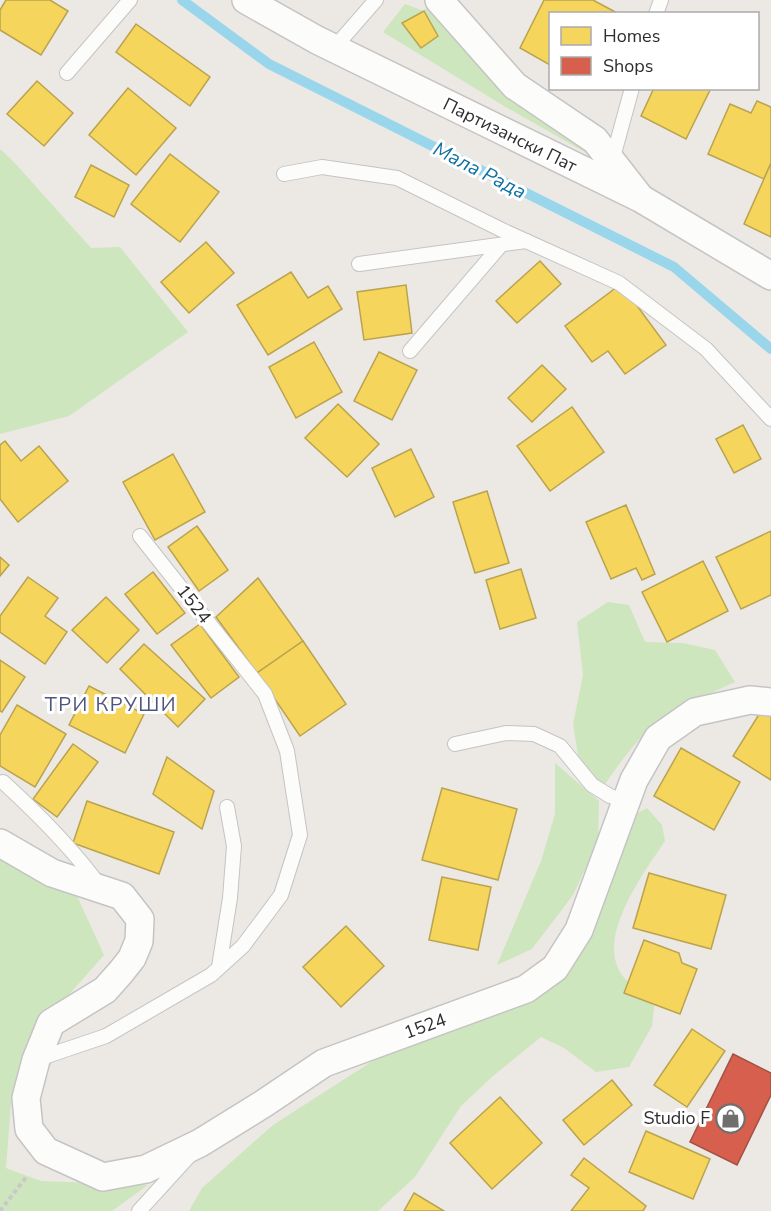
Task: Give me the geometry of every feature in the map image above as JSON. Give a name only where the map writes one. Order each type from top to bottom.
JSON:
[{"type":"street","name":"Партизански Пат","points":[[246,0],[334,48],[640,198],[771,276]]},
{"type":"street","points":[[439,0],[515,86],[595,140],[640,198]]},
{"type":"street","name":"1524","points":[[0,843],[52,873],[123,897],[140,919],[139,941],[132,958],[105,990],[51,1023],[36,1060],[26,1098],[29,1129],[46,1151],[102,1177],[146,1169],[200,1143],[324,1063],[526,989],[555,968],[579,930],[634,780],[658,738],[695,712],[750,700],[771,702]]},
{"type":"lane","points":[[67,73],[130,0]]},
{"type":"lane","points":[[334,48],[376,0]]},
{"type":"lane","points":[[612,161],[631,90]]},
{"type":"lane","points":[[284,174],[322,167],[397,178],[619,283],[706,349],[771,419]]},
{"type":"lane","points":[[359,264],[526,241]]},
{"type":"lane","points":[[410,351],[501,244]]},
{"type":"lane","name":"1524","points":[[36,1060],[106,1036],[211,975],[243,946],[281,895],[300,835],[287,751],[265,694],[140,536]]},
{"type":"lane","points":[[455,744],[506,733],[534,734],[561,746],[592,785],[609,796],[627,802]]},
{"type":"lane","points":[[3,782],[78,857],[102,890]]},
{"type":"lane","points":[[219,968],[230,898],[234,846],[227,807]]},
{"type":"lane","points":[[139,1211],[200,1143]]},
{"type":"path","points":[[0,1210],[46,1151]]},
{"type":"green space","points":[[432,0],[602,162],[504,106],[383,32],[405,4],[424,11]]},
{"type":"green space","points":[[0,149],[91,248],[120,247],[188,332],[69,416],[0,434]]},
{"type":"green space","points":[[608,602],[629,605],[645,642],[683,643],[715,650],[735,682],[661,719],[632,747],[603,787],[579,761],[573,724],[583,675],[577,622]]},
{"type":"green space","points":[[555,763],[599,801],[598,842],[573,895],[532,949],[497,965],[541,861],[555,814]]},
{"type":"green space","points":[[647,808],[662,825],[665,841],[625,906],[614,943],[615,960],[622,975],[655,1000],[652,1026],[629,1067],[596,1072],[564,1048],[541,1037],[493,1076],[461,1106],[415,1177],[378,1211],[189,1211],[202,1188],[273,1125],[382,1055],[589,938],[638,813]]},
{"type":"green space","points":[[0,854],[77,896],[104,955],[27,1042],[11,1103],[6,1168],[41,1181],[148,1185],[112,1211],[0,1211]]},
{"type":"building: Homes","points":[[6,0],[50,0],[68,11],[41,55],[0,30],[0,10]]},
{"type":"building: Homes","points":[[544,0],[593,0],[615,12],[549,12],[549,64],[520,48]]},
{"type":"building: Homes","points":[[424,11],[438,36],[421,48],[402,23]]},
{"type":"building: Homes","points":[[136,24],[210,77],[190,106],[116,52]]},
{"type":"building: Homes","points":[[37,81],[73,113],[44,146],[7,114]]},
{"type":"building: Homes","points":[[128,88],[176,128],[136,175],[89,135]]},
{"type":"building: Homes","points":[[653,90],[710,90],[686,139],[641,116]]},
{"type":"building: Homes","points":[[757,101],[771,107],[771,163],[764,179],[708,154],[730,104],[751,113]]},
{"type":"building: Homes","points":[[170,154],[219,192],[180,242],[131,204]]},
{"type":"building: Homes","points":[[771,163],[771,237],[744,224]]},
{"type":"building: Homes","points":[[91,165],[129,185],[114,217],[75,197]]},
{"type":"building: Homes","points":[[206,242],[234,273],[189,313],[161,282]]},
{"type":"building: Homes","points":[[540,261],[561,284],[517,323],[496,301]]},
{"type":"building: Homes","points":[[291,272],[308,298],[328,286],[342,309],[268,355],[237,305]]},
{"type":"building: Homes","points":[[621,284],[666,345],[625,374],[608,351],[592,362],[565,326]]},
{"type":"building: Homes","points":[[406,285],[412,333],[364,340],[357,292]]},
{"type":"building: Homes","points":[[314,342],[342,392],[296,418],[269,367]]},
{"type":"building: Homes","points":[[379,352],[417,370],[392,420],[354,401]]},
{"type":"building: Homes","points":[[542,365],[566,389],[532,422],[508,398]]},
{"type":"building: Homes","points":[[338,404],[379,444],[347,477],[305,438]]},
{"type":"building: Homes","points":[[572,407],[604,452],[550,491],[517,446]]},
{"type":"building: Homes","points":[[743,425],[761,459],[734,473],[716,439]]},
{"type":"building: Homes","points":[[5,441],[21,461],[39,446],[68,481],[18,522],[0,499],[0,445]]},
{"type":"building: Homes","points":[[411,449],[434,497],[395,517],[372,468]]},
{"type":"building: Homes","points":[[173,454],[205,512],[155,540],[123,482]]},
{"type":"building: Homes","points":[[487,491],[509,563],[475,573],[453,502]]},
{"type":"building: Homes","points":[[626,505],[655,574],[642,580],[636,568],[611,579],[586,522]]},
{"type":"building: Homes","points":[[197,526],[228,570],[199,591],[168,547]]},
{"type":"building: Homes","points":[[771,531],[771,595],[741,609],[716,557]]},
{"type":"building: Homes","points":[[0,557],[9,565],[0,576]]},
{"type":"building: Homes","points":[[703,561],[728,611],[667,642],[642,592]]},
{"type":"building: Homes","points":[[521,569],[536,618],[500,629],[486,580]]},
{"type":"building: Homes","points":[[153,572],[185,613],[157,634],[125,594]]},
{"type":"building: Homes","points":[[28,577],[58,598],[45,616],[67,632],[45,664],[0,632],[0,616]]},
{"type":"building: Homes","points":[[258,578],[303,641],[257,673],[216,617]]},
{"type":"building: Homes","points":[[106,597],[139,630],[107,663],[72,630]]},
{"type":"building: Homes","points":[[200,624],[239,677],[211,698],[171,645]]},
{"type":"building: Homes","points":[[303,641],[346,704],[300,736],[257,673]]},
{"type":"building: Homes","points":[[144,644],[205,699],[178,727],[120,669]]},
{"type":"building: Homes","points":[[0,660],[25,677],[2,712],[0,711]]},
{"type":"building: Homes","points":[[89,686],[144,714],[125,753],[69,725]]},
{"type":"building: Homes","points":[[17,705],[66,734],[35,787],[0,766],[0,735]]},
{"type":"building: Homes","points":[[763,708],[771,712],[771,780],[733,756]]},
{"type":"building: Homes","points":[[73,744],[98,762],[57,817],[33,799]]},
{"type":"building: Homes","points":[[681,748],[740,782],[714,830],[654,796]]},
{"type":"building: Homes","points":[[167,757],[214,791],[202,829],[153,794]]},
{"type":"building: Homes","points":[[442,788],[517,809],[498,880],[422,860]]},
{"type":"building: Homes","points":[[87,801],[174,832],[159,874],[73,843]]},
{"type":"building: Homes","points":[[649,873],[726,895],[711,949],[633,928]]},
{"type":"building: Homes","points":[[442,877],[491,887],[478,950],[429,940]]},
{"type":"building: Homes","points":[[346,926],[384,966],[341,1007],[303,967]]},
{"type":"building: Homes","points":[[644,940],[679,953],[682,963],[697,969],[680,1014],[624,993]]},
{"type":"building: Homes","points":[[692,1029],[725,1051],[687,1107],[654,1085]]},
{"type":"building: Homes","points":[[612,1080],[632,1105],[584,1145],[563,1120]]},
{"type":"building: Homes","points":[[500,1097],[542,1143],[492,1189],[450,1143]]},
{"type":"building: Homes","points":[[646,1131],[710,1159],[693,1199],[629,1172]]},
{"type":"building: Homes","points":[[584,1158],[646,1206],[643,1211],[571,1211],[589,1188],[571,1175]]},
{"type":"building: Homes","points":[[414,1193],[444,1211],[404,1211]]},
{"type":"building: Shops","name":"Studio F","points":[[733,1054],[771,1073],[771,1095],[737,1165],[690,1142]]},
{"type":"waterway","name":"Мала Рада","points":[[182,0],[269,64],[674,267],[771,349]]},
{"type":"place","name":"Studio F","points":[[731,1118]]},
{"type":"district","name":"ТРИ КРУШИ","points":[[111,704]]}]
